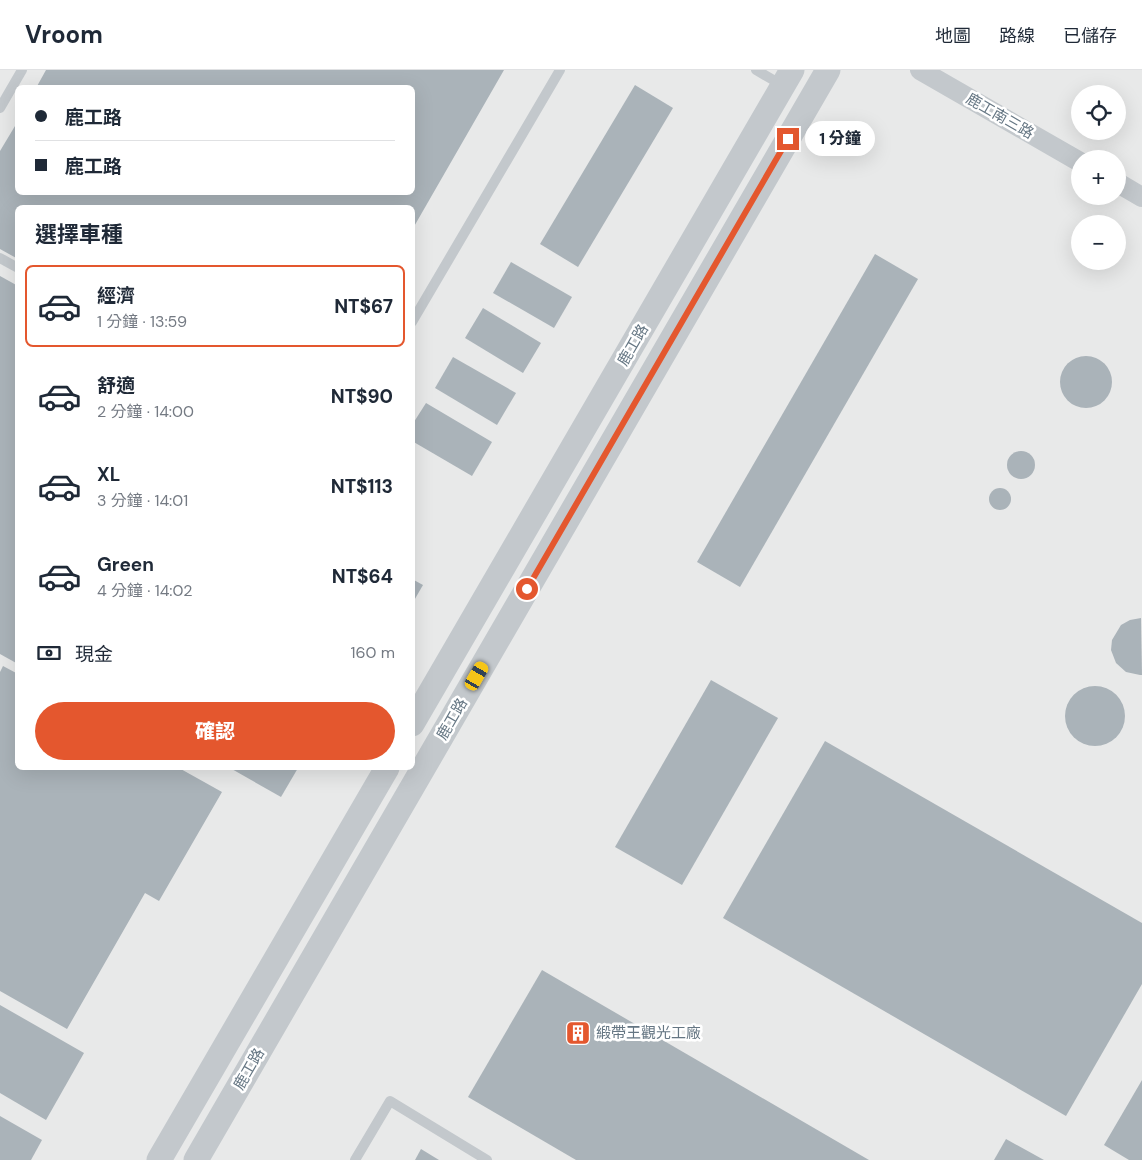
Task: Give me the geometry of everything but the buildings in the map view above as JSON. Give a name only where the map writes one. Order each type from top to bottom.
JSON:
[{"type":"street","name":"鹿工路","points":[[196,1160],[828,70]]},
{"type":"street","name":"鹿工南三路","points":[[920,70],[1071,157]]},
{"type":"street","name":"鹿工路","points":[[415,719],[788,78]]},
{"type":"street","points":[[1126,188],[1142,197]]},
{"type":"street","points":[[159,1160],[386,770]]},
{"type":"lane","points":[[0,108],[22,70]]},
{"type":"lane","points":[[415,317],[560,70]]},
{"type":"lane","points":[[756,70],[788,78]]},
{"type":"lane","points":[[0,258],[15,266]]},
{"type":"lane","points":[[355,1160],[390,1101],[487,1160]]},
{"type":"shaded area","points":[[0,70],[1142,70],[1142,1160],[0,1160]]},
{"type":"place","name":"緞帶王觀光工廠","points":[[578,1033]]},
{"type":"route","points":[[527,589],[788,139]]}]
